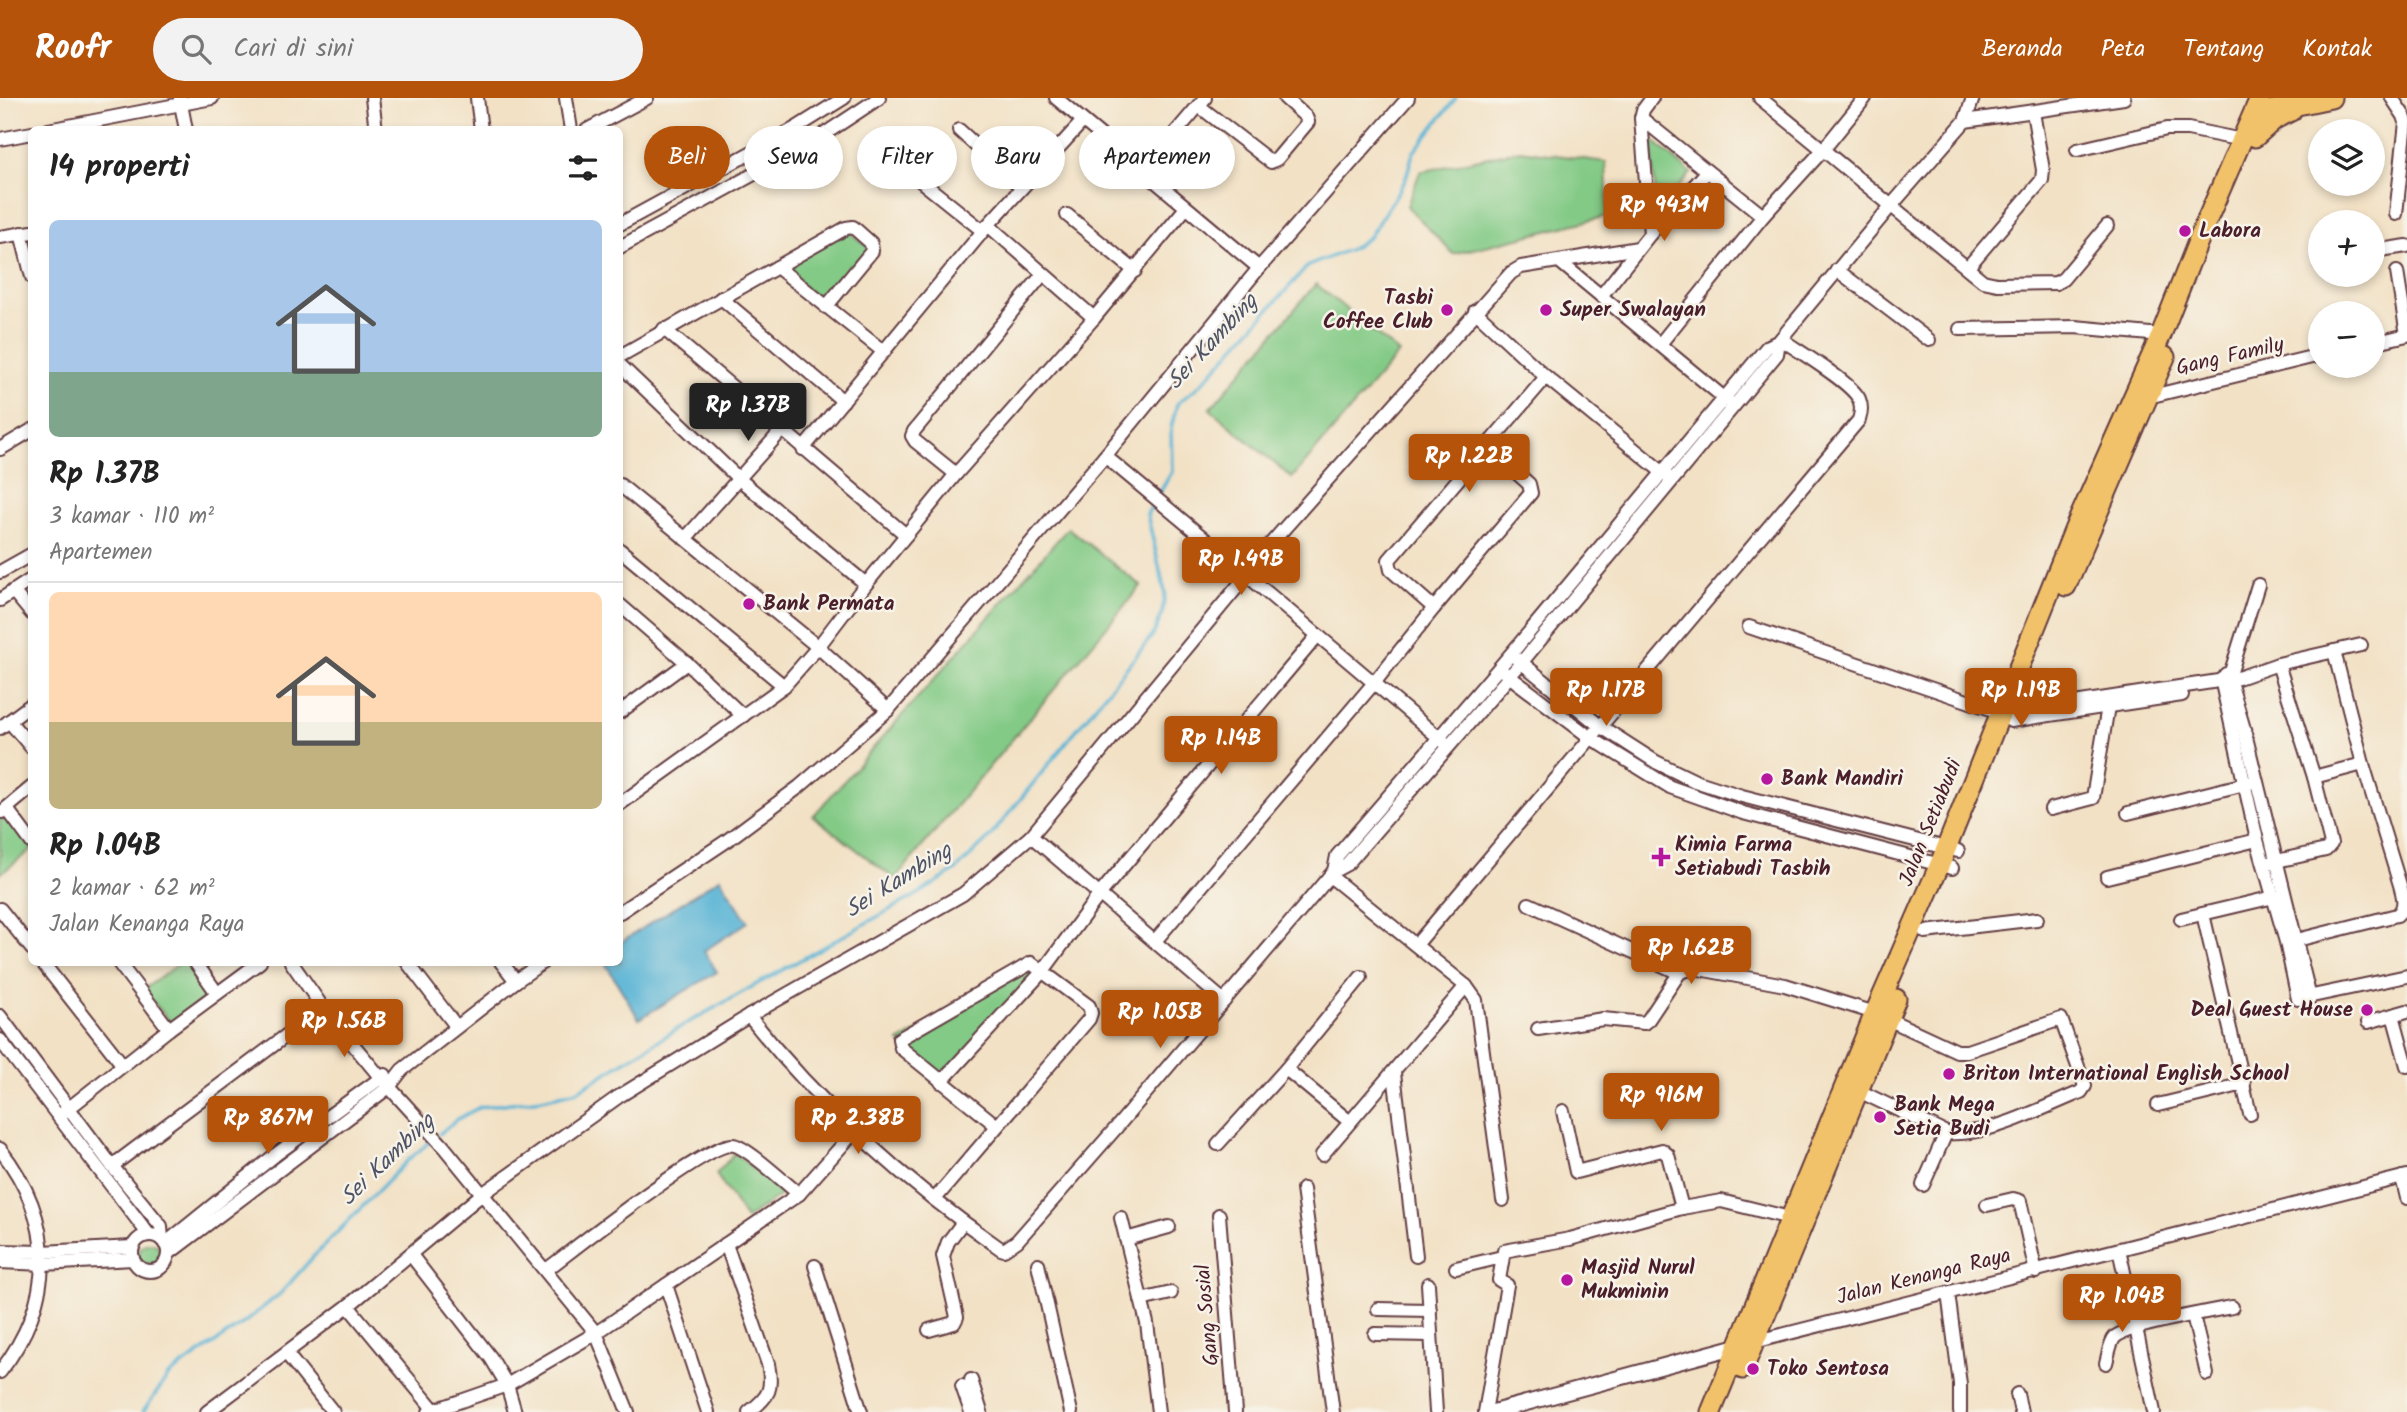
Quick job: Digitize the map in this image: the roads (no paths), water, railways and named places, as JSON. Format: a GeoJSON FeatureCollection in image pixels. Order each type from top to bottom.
{"type":"FeatureCollection","features":[{"type":"Feature","properties":{"kind":"main road"},"geometry":{"type":"LineString","coordinates":[[2263,105],[2308,103],[2331,98]]}},
{"type":"Feature","properties":{"kind":"main road"},"geometry":{"type":"LineString","coordinates":[[2248,138],[2275,119],[2308,103]]}},
{"type":"Feature","properties":{"kind":"main road","name":"Jalan Setiabudi"},"geometry":{"type":"LineString","coordinates":[[1725,1412],[1790,1218],[1949,858],[2075,528],[2263,105]]}},
{"type":"Feature","properties":{"kind":"main road","name":"Jalan Setiabudi"},"geometry":{"type":"LineString","coordinates":[[2004,713],[2071,573],[2148,397],[2248,138]]}},
{"type":"Feature","properties":{"kind":"main road","name":"Jalan Setiabudi"},"geometry":{"type":"LineString","coordinates":[[1711,1412],[1746,1344],[1859,1091],[1881,1015],[1925,932],[1949,858]]}},
{"type":"Feature","properties":{"kind":"street"},"geometry":{"type":"LineString","coordinates":[[66,126],[181,101],[212,98]]}},
{"type":"Feature","properties":{"kind":"street"},"geometry":{"type":"LineString","coordinates":[[372,98],[376,126]]}},
{"type":"Feature","properties":{"kind":"street"},"geometry":{"type":"LineString","coordinates":[[477,98],[480,126]]}},
{"type":"Feature","properties":{"kind":"street"},"geometry":{"type":"LineString","coordinates":[[566,98],[570,126]]}},
{"type":"Feature","properties":{"kind":"street"},"geometry":{"type":"LineString","coordinates":[[594,126],[647,98]]}},
{"type":"Feature","properties":{"kind":"street"},"geometry":{"type":"LineString","coordinates":[[623,222],[796,128],[844,98]]}},
{"type":"Feature","properties":{"kind":"street"},"geometry":{"type":"LineString","coordinates":[[623,245],[811,143],[879,98]]}},
{"type":"Feature","properties":{"kind":"street"},"geometry":{"type":"LineString","coordinates":[[1056,98],[1087,126]]}},
{"type":"Feature","properties":{"kind":"street"},"geometry":{"type":"LineString","coordinates":[[1182,126],[1202,102],[1254,151],[1268,162],[1273,162],[1308,122],[1285,98]]}},
{"type":"Feature","properties":{"kind":"street"},"geometry":{"type":"LineString","coordinates":[[623,910],[725,842],[788,795],[888,710],[1105,456],[1259,268],[1408,98]]}},
{"type":"Feature","properties":{"kind":"street"},"geometry":{"type":"LineString","coordinates":[[1650,234],[1641,118],[1643,110],[1652,98]]}},
{"type":"Feature","properties":{"kind":"street"},"geometry":{"type":"LineString","coordinates":[[1660,344],[1763,216],[1823,150],[1865,98]]}},
{"type":"Feature","properties":{"kind":"street"},"geometry":{"type":"LineString","coordinates":[[749,1016],[784,1061],[854,1132],[963,1222],[1001,1249],[1004,1250],[1017,1241],[1332,873],[1337,856],[1444,742],[1516,659],[1729,402],[1767,347],[1780,340],[1890,206],[1965,121],[1973,98]]}},
{"type":"Feature","properties":{"kind":"street"},"geometry":{"type":"LineString","coordinates":[[1965,121],[2124,98]]}},
{"type":"Feature","properties":{"kind":"street"},"geometry":{"type":"LineString","coordinates":[[2392,98],[2406,122],[2396,214]]}},
{"type":"Feature","properties":{"kind":"street"},"geometry":{"type":"LineString","coordinates":[[1764,99],[1983,281],[2056,283],[2063,279],[2107,226]]}},
{"type":"Feature","properties":{"kind":"street"},"geometry":{"type":"LineString","coordinates":[[181,101],[185,126]]}},
{"type":"Feature","properties":{"kind":"street"},"geometry":{"type":"LineString","coordinates":[[1968,267],[2042,180],[2043,170],[2034,112]]}},
{"type":"Feature","properties":{"kind":"street"},"geometry":{"type":"LineString","coordinates":[[1641,118],[1763,216]]}},
{"type":"Feature","properties":{"kind":"street"},"geometry":{"type":"LineString","coordinates":[[1065,140],[1082,122]]}},
{"type":"Feature","properties":{"kind":"street"},"geometry":{"type":"LineString","coordinates":[[2077,150],[2166,129],[2188,129],[2248,138]]}},
{"type":"Feature","properties":{"kind":"street"},"geometry":{"type":"LineString","coordinates":[[959,130],[971,141]]}},
{"type":"Feature","properties":{"kind":"street"},"geometry":{"type":"LineString","coordinates":[[0,139],[28,134]]}},
{"type":"Feature","properties":{"kind":"street"},"geometry":{"type":"LineString","coordinates":[[1601,296],[1650,234],[1707,173]]}},
{"type":"Feature","properties":{"kind":"street"},"geometry":{"type":"LineString","coordinates":[[933,189],[986,228],[1094,318]]}},
{"type":"Feature","properties":{"kind":"street"},"geometry":{"type":"LineString","coordinates":[[803,449],[1019,189]]}},
{"type":"Feature","properties":{"kind":"street"},"geometry":{"type":"LineString","coordinates":[[1162,189],[1259,268]]}},
{"type":"Feature","properties":{"kind":"street"},"geometry":{"type":"LineString","coordinates":[[623,802],[784,685],[818,647],[956,474],[1135,271],[1185,209]]}},
{"type":"Feature","properties":{"kind":"street"},"geometry":{"type":"LineString","coordinates":[[1067,215],[1135,271]]}},
{"type":"Feature","properties":{"kind":"street"},"geometry":{"type":"LineString","coordinates":[[623,354],[846,228],[853,227],[871,243],[872,251],[826,307]]}},
{"type":"Feature","properties":{"kind":"street"},"geometry":{"type":"LineString","coordinates":[[0,237],[26,233]]}},
{"type":"Feature","properties":{"kind":"street"},"geometry":{"type":"LineString","coordinates":[[2385,249],[2407,246]]}},
{"type":"Feature","properties":{"kind":"street"},"geometry":{"type":"LineString","coordinates":[[207,1412],[348,1306],[481,1195],[618,1097],[749,1016],[963,894],[1031,836],[1245,573],[1515,270],[1638,248]]}},
{"type":"Feature","properties":{"kind":"street"},"geometry":{"type":"LineString","coordinates":[[1560,262],[1729,402]]}},
{"type":"Feature","properties":{"kind":"street"},"geometry":{"type":"LineString","coordinates":[[777,267],[884,352]]}},
{"type":"Feature","properties":{"kind":"street"},"geometry":{"type":"LineString","coordinates":[[1837,270],[1929,340]]}},
{"type":"Feature","properties":{"kind":"street"},"geometry":{"type":"LineString","coordinates":[[2385,340],[2407,335],[2397,272]]}},
{"type":"Feature","properties":{"kind":"street"},"geometry":{"type":"LineString","coordinates":[[956,474],[915,441],[912,436],[914,430],[1043,274]]}},
{"type":"Feature","properties":{"kind":"street"},"geometry":{"type":"LineString","coordinates":[[721,298],[843,401]]}},
{"type":"Feature","properties":{"kind":"street"},"geometry":{"type":"LineString","coordinates":[[1475,312],[1546,377],[1668,476]]}},
{"type":"Feature","properties":{"kind":"street"},"geometry":{"type":"LineString","coordinates":[[1960,328],[2076,327],[2161,335]]}},
{"type":"Feature","properties":{"kind":"street"},"geometry":{"type":"LineString","coordinates":[[664,329],[906,535]]}},
{"type":"Feature","properties":{"kind":"street"},"geometry":{"type":"LineString","coordinates":[[1416,945],[1859,421],[1859,398],[1849,387],[1780,340]]}},
{"type":"Feature","properties":{"kind":"street","name":"Gang Family"},"geometry":{"type":"LineString","coordinates":[[2148,397],[2308,358]]}},
{"type":"Feature","properties":{"kind":"street"},"geometry":{"type":"LineString","coordinates":[[623,368],[739,479],[866,584]]}},
{"type":"Feature","properties":{"kind":"street"},"geometry":{"type":"LineString","coordinates":[[1434,608],[1391,570],[1389,560],[1546,377]]}},
{"type":"Feature","properties":{"kind":"street"},"geometry":{"type":"LineString","coordinates":[[685,539],[782,430]]}},
{"type":"Feature","properties":{"kind":"street"},"geometry":{"type":"LineString","coordinates":[[0,449],[28,432]]}},
{"type":"Feature","properties":{"kind":"street"},"geometry":{"type":"LineString","coordinates":[[1155,942],[1532,491],[1530,484],[1488,447]]}},
{"type":"Feature","properties":{"kind":"street"},"geometry":{"type":"LineString","coordinates":[[1105,456],[1444,742]]}},
{"type":"Feature","properties":{"kind":"street"},"geometry":{"type":"LineString","coordinates":[[623,487],[818,647],[888,710]]}},
{"type":"Feature","properties":{"kind":"street"},"geometry":{"type":"LineString","coordinates":[[623,552],[784,685]]}},
{"type":"Feature","properties":{"kind":"street"},"geometry":{"type":"LineString","coordinates":[[0,572],[28,556]]}},
{"type":"Feature","properties":{"kind":"street"},"geometry":{"type":"LineString","coordinates":[[0,600],[28,582]]}},
{"type":"Feature","properties":{"kind":"street"},"geometry":{"type":"LineString","coordinates":[[2258,585],[2229,679],[2244,729],[2257,840],[2270,863],[2274,897],[2291,941]]}},
{"type":"Feature","properties":{"kind":"street"},"geometry":{"type":"LineString","coordinates":[[13,591],[28,609]]}},
{"type":"Feature","properties":{"kind":"street"},"geometry":{"type":"LineString","coordinates":[[623,608],[743,716]]}},
{"type":"Feature","properties":{"kind":"street"},"geometry":{"type":"LineString","coordinates":[[1749,627],[2004,713],[2108,701],[2229,679],[2278,664],[2361,645]]}},
{"type":"Feature","properties":{"kind":"street"},"geometry":{"type":"LineString","coordinates":[[941,1082],[1043,971],[1099,895],[1318,635]]}},
{"type":"Feature","properties":{"kind":"street"},"geometry":{"type":"LineString","coordinates":[[2291,941],[2397,915],[2404,904],[2334,651]]}},
{"type":"Feature","properties":{"kind":"street"},"geometry":{"type":"LineString","coordinates":[[1516,659],[1600,726],[1656,762],[1695,781],[1949,858]]}},
{"type":"Feature","properties":{"kind":"street"},"geometry":{"type":"LineString","coordinates":[[623,708],[687,663]]}},
{"type":"Feature","properties":{"kind":"street"},"geometry":{"type":"LineString","coordinates":[[2270,863],[2326,850],[2330,846],[2314,777],[2278,664]]}},
{"type":"Feature","properties":{"kind":"street"},"geometry":{"type":"LineString","coordinates":[[1504,672],[1591,738],[1670,787],[1743,813],[1949,858]]}},
{"type":"Feature","properties":{"kind":"street"},"geometry":{"type":"LineString","coordinates":[[2051,809],[2093,798],[2108,701]]}},
{"type":"Feature","properties":{"kind":"street"},"geometry":{"type":"LineString","coordinates":[[28,707],[5,725],[28,745]]}},
{"type":"Feature","properties":{"kind":"street"},"geometry":{"type":"LineString","coordinates":[[2314,777],[2364,764]]}},
{"type":"Feature","properties":{"kind":"street"},"geometry":{"type":"LineString","coordinates":[[2128,813],[2251,782]]}},
{"type":"Feature","properties":{"kind":"street"},"geometry":{"type":"LineString","coordinates":[[2251,782],[2270,863],[2309,998],[2407,976]]}},
{"type":"Feature","properties":{"kind":"street"},"geometry":{"type":"LineString","coordinates":[[28,791],[3,811],[28,839]]}},
{"type":"Feature","properties":{"kind":"street"},"geometry":{"type":"LineString","coordinates":[[1743,813],[1748,797]]}},
{"type":"Feature","properties":{"kind":"street"},"geometry":{"type":"LineString","coordinates":[[1787,824],[1791,808]]}},
{"type":"Feature","properties":{"kind":"street"},"geometry":{"type":"LineString","coordinates":[[1031,836],[1224,1001]]}},
{"type":"Feature","properties":{"kind":"street"},"geometry":{"type":"LineString","coordinates":[[2107,877],[2257,840]]}},
{"type":"Feature","properties":{"kind":"street"},"geometry":{"type":"LineString","coordinates":[[1332,873],[1466,986],[1477,1004],[1503,1199]]}},
{"type":"Feature","properties":{"kind":"street"},"geometry":{"type":"LineString","coordinates":[[2181,919],[2274,897]]}},
{"type":"Feature","properties":{"kind":"street"},"geometry":{"type":"LineString","coordinates":[[1529,904],[1680,972]]}},
{"type":"Feature","properties":{"kind":"street"},"geometry":{"type":"LineString","coordinates":[[0,909],[28,944]]}},
{"type":"Feature","properties":{"kind":"street"},"geometry":{"type":"LineString","coordinates":[[2203,914],[2250,1114]]}},
{"type":"Feature","properties":{"kind":"street"},"geometry":{"type":"LineString","coordinates":[[1925,932],[2037,919]]}},
{"type":"Feature","properties":{"kind":"street"},"geometry":{"type":"LineString","coordinates":[[935,1199],[1090,1019],[1089,1006],[1034,964],[899,1039],[901,1048],[997,1126]]}},
{"type":"Feature","properties":{"kind":"street"},"geometry":{"type":"LineString","coordinates":[[45,966],[122,1064]]}},
{"type":"Feature","properties":{"kind":"street"},"geometry":{"type":"LineString","coordinates":[[121,966],[169,1029]]}},
{"type":"Feature","properties":{"kind":"street"},"geometry":{"type":"LineString","coordinates":[[198,966],[217,993]]}},
{"type":"Feature","properties":{"kind":"street"},"geometry":{"type":"LineString","coordinates":[[64,1112],[122,1064],[254,966]]}},
{"type":"Feature","properties":{"kind":"street"},"geometry":{"type":"LineString","coordinates":[[294,966],[323,1009],[429,1129],[596,1333],[628,1412]]}},
{"type":"Feature","properties":{"kind":"street"},"geometry":{"type":"LineString","coordinates":[[410,966],[456,1026]]}},
{"type":"Feature","properties":{"kind":"street"},"geometry":{"type":"LineString","coordinates":[[504,966],[516,981]]}},
{"type":"Feature","properties":{"kind":"street"},"geometry":{"type":"LineString","coordinates":[[0,1040],[112,1166],[161,1226],[161,1243],[160,1267],[148,1271],[138,1267],[132,1253],[139,1238],[161,1243],[279,1161],[537,966]]}},
{"type":"Feature","properties":{"kind":"street"},"geometry":{"type":"LineString","coordinates":[[1538,1029],[1604,1019],[1644,1023],[1680,972],[1694,968],[1785,985],[1881,1015],[1951,1049],[1961,1051],[2057,1019],[2063,1021],[2085,1084],[2083,1090],[1998,1125],[1965,1133],[1946,1133],[1859,1091]]}},
{"type":"Feature","properties":{"kind":"street"},"geometry":{"type":"LineString","coordinates":[[1218,1144],[1286,1069],[1361,977]]}},
{"type":"Feature","properties":{"kind":"street"},"geometry":{"type":"LineString","coordinates":[[1322,1155],[1466,986]]}},
{"type":"Feature","properties":{"kind":"street"},"geometry":{"type":"LineString","coordinates":[[112,1166],[323,1009]]}},
{"type":"Feature","properties":{"kind":"street"},"geometry":{"type":"LineString","coordinates":[[2368,1022],[2407,1010]]}},
{"type":"Feature","properties":{"kind":"street"},"geometry":{"type":"LineString","coordinates":[[2393,1015],[2407,1066]]}},
{"type":"Feature","properties":{"kind":"street"},"geometry":{"type":"LineString","coordinates":[[0,1016],[64,1112],[161,1243]]}},
{"type":"Feature","properties":{"kind":"street"},"geometry":{"type":"LineString","coordinates":[[1286,1069],[1350,1122]]}},
{"type":"Feature","properties":{"kind":"street"},"geometry":{"type":"LineString","coordinates":[[1394,1073],[1416,1255]]}},
{"type":"Feature","properties":{"kind":"street"},"geometry":{"type":"LineString","coordinates":[[2158,1105],[2244,1084]]}},
{"type":"Feature","properties":{"kind":"street"},"geometry":{"type":"LineString","coordinates":[[1563,1111],[1576,1172],[1662,1150],[1668,1155],[1682,1208]]}},
{"type":"Feature","properties":{"kind":"street"},"geometry":{"type":"LineString","coordinates":[[348,1306],[432,1411],[507,1385],[596,1333],[799,1194],[854,1132]]}},
{"type":"Feature","properties":{"kind":"street"},"geometry":{"type":"LineString","coordinates":[[1923,1185],[1946,1133]]}},
{"type":"Feature","properties":{"kind":"street"},"geometry":{"type":"LineString","coordinates":[[546,1270],[686,1168],[727,1145],[737,1145],[799,1194]]}},
{"type":"Feature","properties":{"kind":"street"},"geometry":{"type":"LineString","coordinates":[[0,1149],[15,1168],[36,1211],[43,1258],[37,1302],[19,1347],[0,1371]]}},
{"type":"Feature","properties":{"kind":"street"},"geometry":{"type":"LineString","coordinates":[[2404,1177],[2407,1198]]}},
{"type":"Feature","properties":{"kind":"street","name":"Jalan Kenanga Raya"},"geometry":{"type":"LineString","coordinates":[[1493,1412],[1746,1344],[2404,1177]]}},
{"type":"Feature","properties":{"kind":"street"},"geometry":{"type":"LineString","coordinates":[[1303,1189],[1333,1412]]}},
{"type":"Feature","properties":{"kind":"street"},"geometry":{"type":"LineString","coordinates":[[1987,1205],[2013,1199],[2020,1201],[2036,1272]]}},
{"type":"Feature","properties":{"kind":"street"},"geometry":{"type":"LineString","coordinates":[[1485,1412],[1507,1285],[1499,1280],[1503,1251],[1570,1239],[1682,1208],[1729,1202],[1790,1218]]}},
{"type":"Feature","properties":{"kind":"street","name":"Gang Sosial"},"geometry":{"type":"LineString","coordinates":[[1219,1215],[1236,1412]]}},
{"type":"Feature","properties":{"kind":"street"},"geometry":{"type":"LineString","coordinates":[[1121,1218],[1147,1323],[1158,1412]]}},
{"type":"Feature","properties":{"kind":"street"},"geometry":{"type":"LineString","coordinates":[[929,1330],[954,1323],[957,1317],[943,1256],[948,1242],[963,1222]]}},
{"type":"Feature","properties":{"kind":"street"},"geometry":{"type":"LineString","coordinates":[[1126,1239],[1169,1227]]}},
{"type":"Feature","properties":{"kind":"street"},"geometry":{"type":"LineString","coordinates":[[726,1244],[768,1364],[772,1384],[765,1397],[749,1412]]}},
{"type":"Feature","properties":{"kind":"street"},"geometry":{"type":"LineString","coordinates":[[2119,1249],[2154,1412]]}},
{"type":"Feature","properties":{"kind":"street"},"geometry":{"type":"LineString","coordinates":[[0,1251],[43,1258]]}},
{"type":"Feature","properties":{"kind":"street"},"geometry":{"type":"LineString","coordinates":[[0,1262],[132,1253]]}},
{"type":"Feature","properties":{"kind":"street"},"geometry":{"type":"LineString","coordinates":[[411,1255],[491,1358],[507,1385],[515,1412]]}},
{"type":"Feature","properties":{"kind":"street"},"geometry":{"type":"LineString","coordinates":[[1456,1268],[1502,1257]]}},
{"type":"Feature","properties":{"kind":"street"},"geometry":{"type":"LineString","coordinates":[[1038,1264],[1071,1412]]}},
{"type":"Feature","properties":{"kind":"street"},"geometry":{"type":"LineString","coordinates":[[815,1266],[861,1412]]}},
{"type":"Feature","properties":{"kind":"street"},"geometry":{"type":"LineString","coordinates":[[1428,1284],[1436,1412]]}},
{"type":"Feature","properties":{"kind":"street"},"geometry":{"type":"LineString","coordinates":[[666,1285],[708,1412]]}},
{"type":"Feature","properties":{"kind":"street"},"geometry":{"type":"LineString","coordinates":[[1141,1300],[1171,1293]]}},
{"type":"Feature","properties":{"kind":"street"},"geometry":{"type":"LineString","coordinates":[[1948,1293],[1960,1384],[1960,1412]]}},
{"type":"Feature","properties":{"kind":"street"},"geometry":{"type":"LineString","coordinates":[[2106,1363],[2113,1339],[2137,1328],[2232,1307]]}},
{"type":"Feature","properties":{"kind":"street"},"geometry":{"type":"LineString","coordinates":[[1378,1308],[1430,1310]]}},
{"type":"Feature","properties":{"kind":"street"},"geometry":{"type":"LineString","coordinates":[[2193,1315],[2207,1374]]}},
{"type":"Feature","properties":{"kind":"street"},"geometry":{"type":"LineString","coordinates":[[1376,1334],[1431,1335]]}},
{"type":"Feature","properties":{"kind":"street"},"geometry":{"type":"LineString","coordinates":[[286,1353],[333,1412]]}},
{"type":"Feature","properties":{"kind":"street"},"geometry":{"type":"LineString","coordinates":[[971,1412],[967,1383],[981,1412]]}},
{"type":"Feature","properties":{"kind":"street"},"geometry":{"type":"LineString","coordinates":[[2017,1394],[2021,1412]]}},
{"type":"Feature","properties":{"kind":"water"},"geometry":{"type":"Polygon","coordinates":[[[720,878],[748,922],[704,951],[717,972],[639,1019],[607,966],[623,966],[623,941],[720,878]]]}},
{"type":"Feature","properties":{"kind":"waterway","name":"Sei Kambing"},"geometry":{"type":"LineString","coordinates":[[439,1134],[456,1120],[480,1107],[542,1099],[577,1091],[682,1026],[920,893],[956,870],[989,838],[1153,635],[1162,614],[1165,592],[1147,514],[1172,472],[1171,428],[1177,404],[1201,384],[1308,266],[1353,248],[1369,237],[1405,181],[1413,153],[1456,98]]}},
{"type":"Feature","properties":{"kind":"waterway","name":"Sei Kambing"},"geometry":{"type":"LineString","coordinates":[[143,1412],[169,1375],[245,1322],[281,1293],[408,1160],[433,1139]]}},
{"type":"Feature","properties":{"kind":"place","name":"Labora"},"geometry":{"type":"Point","coordinates":[2185,231]}},
{"type":"Feature","properties":{"kind":"place","name":"Tasbi Coffee Club"},"geometry":{"type":"Point","coordinates":[1447,310]}},
{"type":"Feature","properties":{"kind":"place","name":"Super Swalayan"},"geometry":{"type":"Point","coordinates":[1546,310]}},
{"type":"Feature","properties":{"kind":"place","name":"Bank Permata"},"geometry":{"type":"Point","coordinates":[749,604]}},
{"type":"Feature","properties":{"kind":"place","name":"Bank Mandiri"},"geometry":{"type":"Point","coordinates":[1767,779]}},
{"type":"Feature","properties":{"kind":"place","name":"Kimia Farma Setiabudi Tasbih"},"geometry":{"type":"Point","coordinates":[1661,857]}},
{"type":"Feature","properties":{"kind":"place","name":"Deal Guest House"},"geometry":{"type":"Point","coordinates":[2367,1010]}},
{"type":"Feature","properties":{"kind":"place","name":"Briton International English School"},"geometry":{"type":"Point","coordinates":[1949,1074]}},
{"type":"Feature","properties":{"kind":"place","name":"Bank Mega Setia Budi"},"geometry":{"type":"Point","coordinates":[1880,1117]}},
{"type":"Feature","properties":{"kind":"place","name":"Masjid Nurul Mukminin"},"geometry":{"type":"Point","coordinates":[1567,1280]}},
{"type":"Feature","properties":{"kind":"place","name":"Toko Sentosa"},"geometry":{"type":"Point","coordinates":[1753,1369]}}]}
